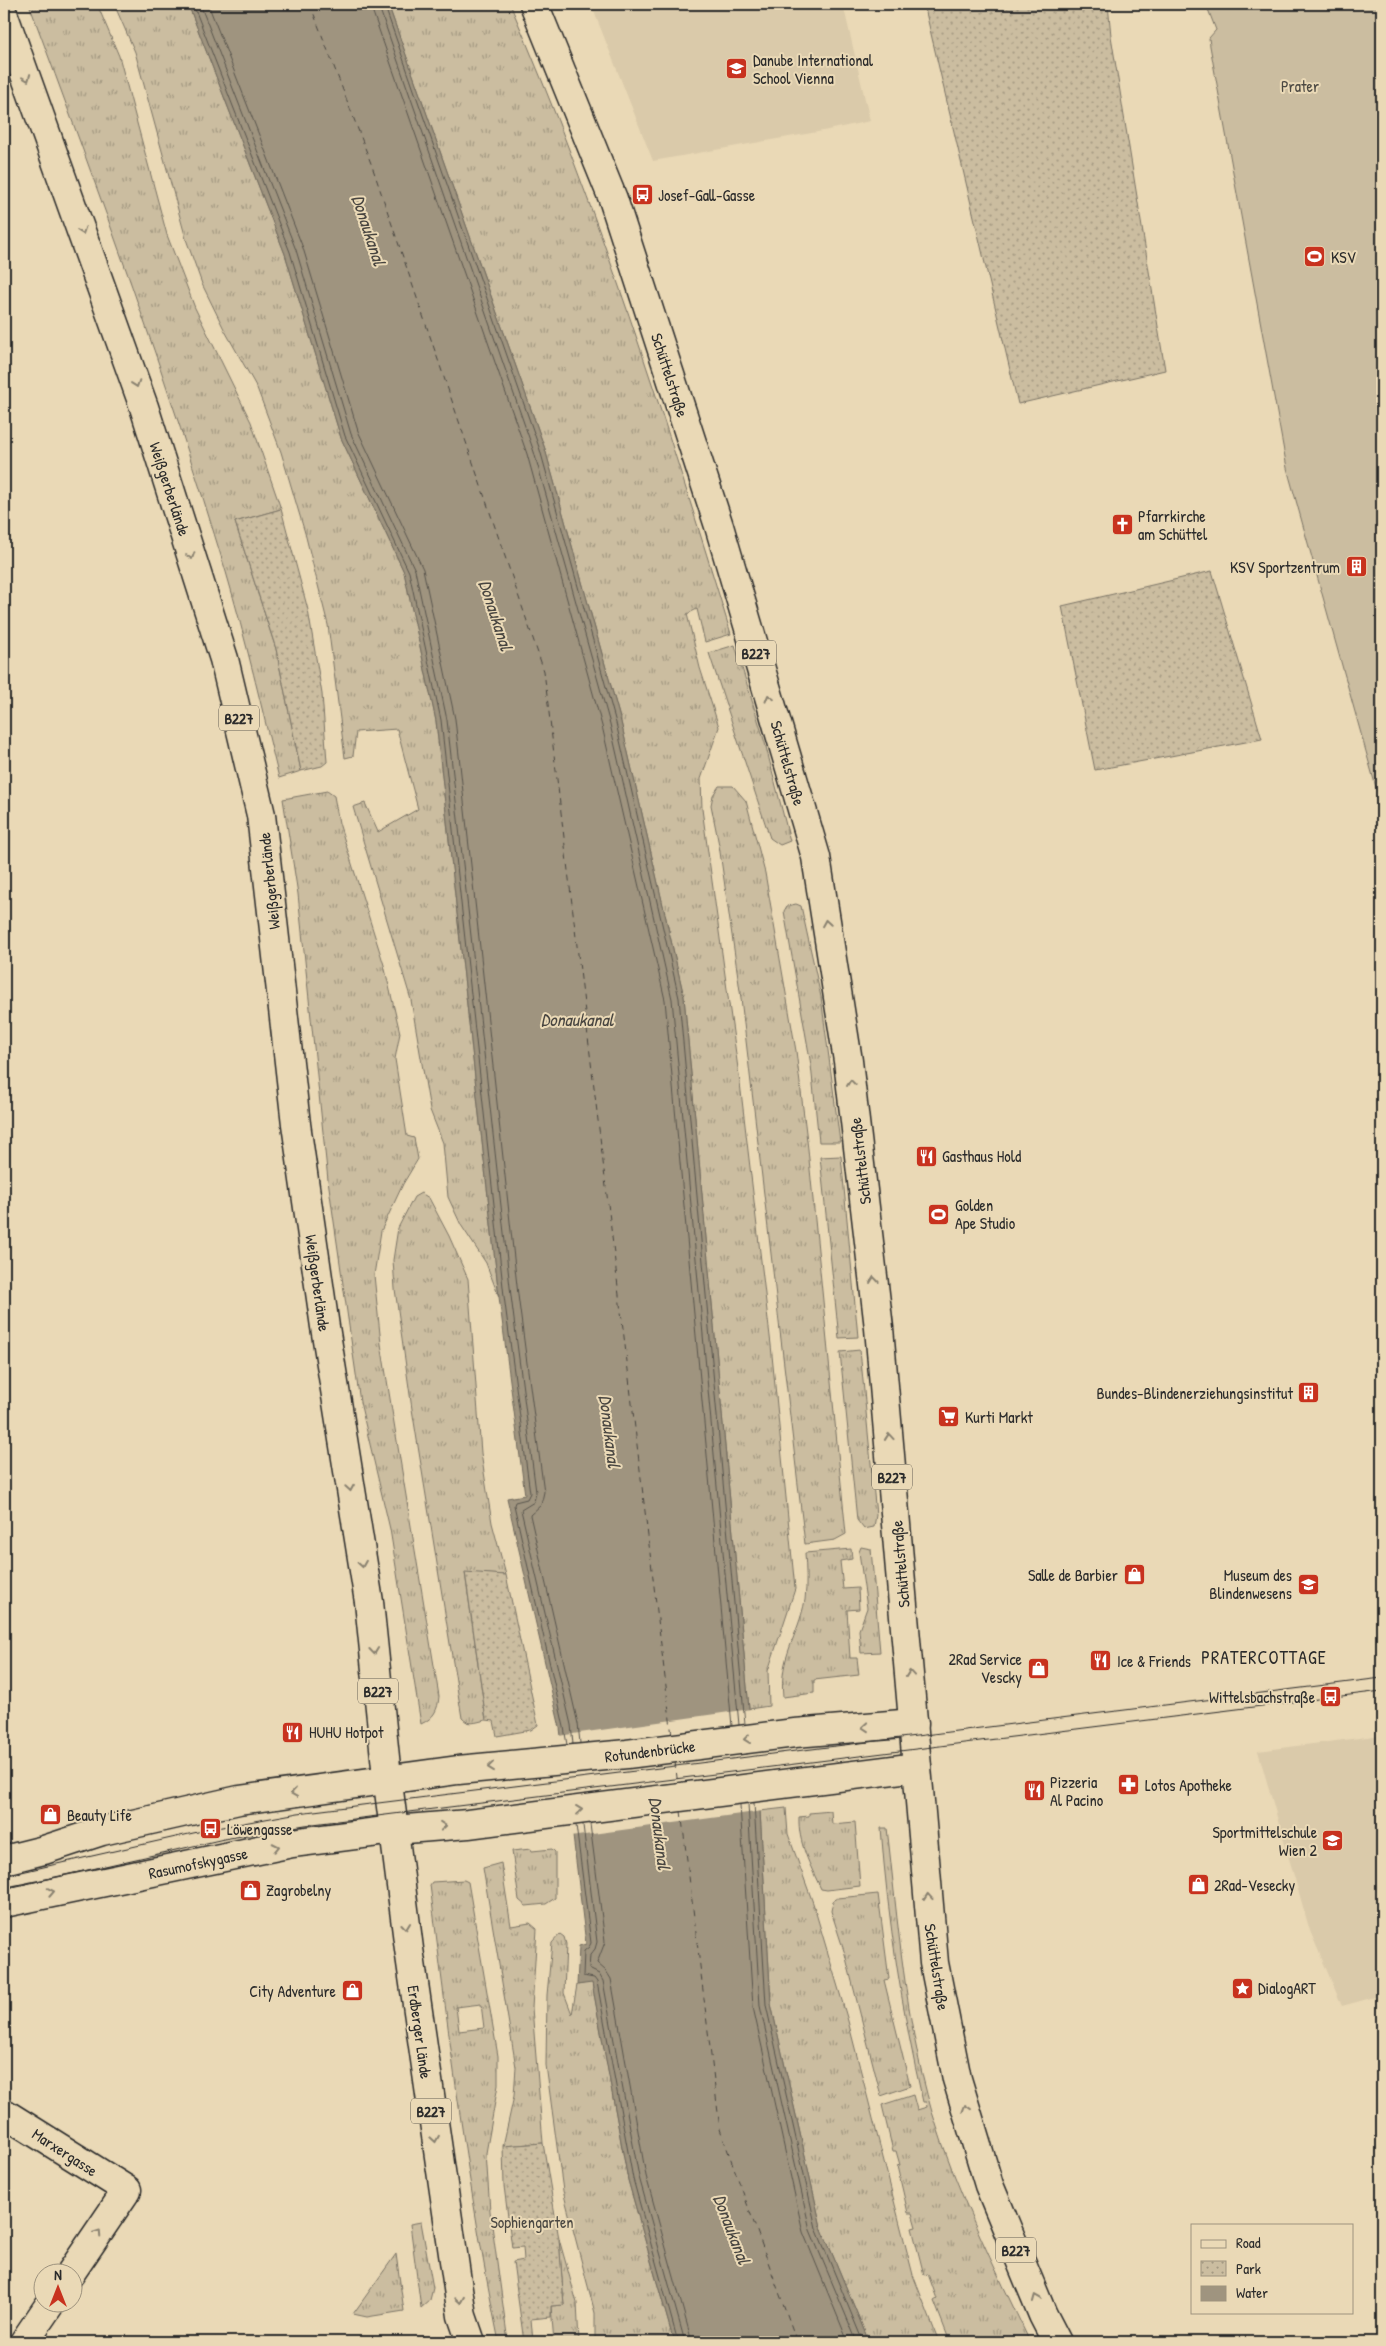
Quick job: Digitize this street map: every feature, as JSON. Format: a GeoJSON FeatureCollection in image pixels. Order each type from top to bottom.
{"type":"FeatureCollection","features":[{"type":"Feature","properties":{"kind":"main road","name":"Schüttelstraße"},"geometry":{"type":"LineString","coordinates":[[534,4],[613,199],[719,526],[816,857],[848,1061],[876,1299],[934,1962],[957,2079],[989,2185],[1043,2315],[1057,2342]]}},
{"type":"Feature","properties":{"kind":"main road","name":"Weißgerberlände"},"geometry":{"type":"LineString","coordinates":[[4,16],[144,407],[224,659],[257,796],[261,815],[296,1124],[324,1328],[369,1602],[387,1779]]}},
{"type":"Feature","properties":{"kind":"main road","name":"Rotundenbrücke"},"geometry":{"type":"LineString","coordinates":[[387,1779],[627,1754],[795,1733],[914,1723]]}},
{"type":"Feature","properties":{"kind":"main road"},"geometry":{"type":"LineString","coordinates":[[394,1830],[468,1824],[917,1767]]}},
{"type":"Feature","properties":{"kind":"main road","name":"Erdberger Lände"},"geometry":{"type":"LineString","coordinates":[[387,1779],[427,2083],[462,2316],[471,2342]]}},
{"type":"Feature","properties":{"kind":"main road"},"geometry":{"type":"LineString","coordinates":[[4,1860],[44,1850],[102,1831],[239,1800],[387,1779]]}},
{"type":"Feature","properties":{"kind":"main road","name":"Rasumofskygasse"},"geometry":{"type":"LineString","coordinates":[[4,1903],[292,1843],[394,1830]]}},
{"type":"Feature","properties":{"kind":"main road","name":"Marxergasse"},"geometry":{"type":"LineString","coordinates":[[4,2113],[127,2190],[77,2264]]}},
{"type":"Feature","properties":{"kind":"main road"},"geometry":{"type":"LineString","coordinates":[[24,2342],[43,2314]]}},
{"type":"Feature","properties":{"kind":"shaded area","name":"Danube International School Vienna"},"geometry":{"type":"Polygon","coordinates":[[[591,4],[843,4],[870,121],[653,161],[591,4]]]}},
{"type":"Feature","properties":{"kind":"shaded area","name":"Sportmittelschule Wien 2"},"geometry":{"type":"Polygon","coordinates":[[[1382,1735],[1382,1995],[1342,2006],[1310,1931],[1258,1751],[1382,1735]]]}},
{"type":"Feature","properties":{"kind":"green space"},"geometry":{"type":"Polygon","coordinates":[[[29,4],[97,4],[119,56],[167,235],[195,308],[251,422],[281,509],[235,522],[276,649],[301,771],[279,778],[240,623],[204,500],[132,286],[29,4]]]}},
{"type":"Feature","properties":{"kind":"green space"},"geometry":{"type":"Polygon","coordinates":[[[114,4],[188,4],[285,254],[341,438],[404,572],[436,721],[499,1297],[486,1263],[461,1225],[448,1197],[443,1143],[430,1110],[411,1000],[353,807],[365,803],[378,832],[418,809],[397,729],[356,732],[353,756],[345,758],[328,625],[305,533],[281,452],[257,388],[225,331],[202,284],[186,239],[135,52],[114,4]]]}},
{"type":"Feature","properties":{"kind":"green space"},"geometry":{"type":"Polygon","coordinates":[[[388,4],[510,4],[573,159],[629,316],[656,395],[731,634],[705,642],[697,609],[687,614],[700,668],[719,727],[701,779],[702,809],[740,1083],[771,1345],[795,1589],[768,1671],[769,1706],[749,1709],[684,997],[621,722],[545,449],[388,4]]]}},
{"type":"Feature","properties":{"kind":"green space"},"geometry":{"type":"Polygon","coordinates":[[[924,4],[1108,4],[1111,36],[1165,370],[1018,404],[924,4]]]}},
{"type":"Feature","properties":{"kind":"green space","name":"KSV"},"geometry":{"type":"Polygon","coordinates":[[[1206,4],[1382,4],[1382,809],[1287,468],[1210,46],[1209,38],[1216,30],[1206,4]]]}},
{"type":"Feature","properties":{"kind":"green space"},"geometry":{"type":"Polygon","coordinates":[[[281,509],[308,610],[322,694],[327,762],[322,766],[301,771],[276,649],[235,522],[281,509]]]}},
{"type":"Feature","properties":{"kind":"green space"},"geometry":{"type":"Polygon","coordinates":[[[1212,571],[1262,739],[1095,770],[1062,606],[1212,571]]]}},
{"type":"Feature","properties":{"kind":"green space"},"geometry":{"type":"Polygon","coordinates":[[[735,645],[765,743],[790,841],[780,845],[770,838],[709,653],[735,645]]]}},
{"type":"Feature","properties":{"kind":"green space"},"geometry":{"type":"Polygon","coordinates":[[[719,786],[733,786],[746,801],[765,873],[796,1051],[808,1149],[846,1534],[835,1540],[805,1544],[741,998],[719,845],[711,805],[713,795],[719,786]]]}},
{"type":"Feature","properties":{"kind":"green space"},"geometry":{"type":"Polygon","coordinates":[[[327,791],[334,796],[339,823],[384,965],[400,1033],[395,1059],[407,1136],[414,1138],[418,1159],[403,1184],[381,1231],[374,1275],[381,1344],[439,1696],[438,1705],[434,1713],[421,1724],[390,1529],[360,1402],[328,1180],[298,894],[283,799],[327,791]]]}},
{"type":"Feature","properties":{"kind":"green space"},"geometry":{"type":"Polygon","coordinates":[[[796,904],[801,906],[821,997],[840,1142],[819,1142],[811,1065],[784,911],[787,906],[796,904]]]}},
{"type":"Feature","properties":{"kind":"green space"},"geometry":{"type":"Polygon","coordinates":[[[841,1156],[858,1337],[839,1338],[820,1157],[841,1156]]]}},
{"type":"Feature","properties":{"kind":"green space"},"geometry":{"type":"Polygon","coordinates":[[[421,1193],[429,1198],[449,1236],[468,1279],[481,1453],[492,1523],[506,1575],[465,1573],[486,1720],[473,1723],[467,1722],[462,1718],[412,1409],[395,1289],[393,1260],[398,1228],[414,1197],[421,1193]]]}},
{"type":"Feature","properties":{"kind":"green space"},"geometry":{"type":"Polygon","coordinates":[[[860,1350],[876,1515],[874,1527],[864,1529],[857,1520],[840,1352],[860,1350]]]}},
{"type":"Feature","properties":{"kind":"green space"},"geometry":{"type":"Polygon","coordinates":[[[861,1547],[871,1549],[880,1652],[861,1653],[859,1630],[867,1608],[859,1552],[861,1547]]]}},
{"type":"Feature","properties":{"kind":"green space"},"geometry":{"type":"Polygon","coordinates":[[[851,1549],[852,1559],[840,1561],[843,1589],[858,1588],[859,1609],[847,1610],[850,1658],[857,1658],[859,1675],[814,1680],[814,1693],[783,1697],[786,1658],[805,1600],[805,1553],[851,1549]]]}},
{"type":"Feature","properties":{"kind":"green space"},"geometry":{"type":"Polygon","coordinates":[[[465,1572],[506,1575],[538,1725],[531,1730],[497,1736],[494,1721],[486,1720],[465,1572]]]}},
{"type":"Feature","properties":{"kind":"green space"},"geometry":{"type":"Polygon","coordinates":[[[786,1808],[788,1834],[813,1903],[848,2021],[913,2275],[939,2342],[869,2342],[821,2227],[771,2004],[760,1811],[786,1808]]]}},
{"type":"Feature","properties":{"kind":"green space"},"geometry":{"type":"Polygon","coordinates":[[[831,1811],[832,1824],[855,1822],[860,1886],[821,1889],[806,1854],[800,1836],[799,1817],[809,1816],[809,1813],[831,1811]]]}},
{"type":"Feature","properties":{"kind":"green space"},"geometry":{"type":"Polygon","coordinates":[[[881,1828],[887,1828],[909,2006],[915,2042],[932,2112],[965,2200],[1030,2342],[950,2342],[934,2301],[937,2299],[928,2274],[924,2275],[912,2228],[916,2227],[912,2213],[908,2213],[897,2166],[900,2165],[896,2151],[893,2151],[882,2105],[913,2095],[917,2110],[927,2107],[926,2102],[923,2102],[902,2000],[892,1932],[881,1828]]]}},
{"type":"Feature","properties":{"kind":"green space"},"geometry":{"type":"Polygon","coordinates":[[[531,1849],[532,1851],[552,1849],[555,1852],[555,1898],[546,1904],[526,1906],[519,1900],[512,1851],[531,1849]]]}},
{"type":"Feature","properties":{"kind":"green space"},"geometry":{"type":"Polygon","coordinates":[[[501,1863],[511,1926],[530,1923],[537,1929],[532,2008],[543,2143],[503,2146],[514,2096],[516,2067],[483,1868],[501,1863]]]}},
{"type":"Feature","properties":{"kind":"green space"},"geometry":{"type":"Polygon","coordinates":[[[464,1880],[468,1882],[498,2056],[498,2085],[486,2153],[490,2211],[508,2342],[499,2342],[478,2228],[452,2057],[430,1885],[432,1882],[464,1880]],[[481,2004],[456,2007],[459,2031],[484,2028],[481,2004]]]}},
{"type":"Feature","properties":{"kind":"green space"},"geometry":{"type":"Polygon","coordinates":[[[878,1894],[889,1979],[884,1980],[910,2086],[881,2096],[845,1954],[831,1911],[833,1901],[838,1898],[878,1894]]]}},
{"type":"Feature","properties":{"kind":"green space"},"geometry":{"type":"Polygon","coordinates":[[[560,1934],[564,1937],[566,1944],[564,1993],[572,2014],[577,1985],[592,1982],[628,2180],[674,2342],[595,2342],[595,2313],[563,2191],[546,2065],[547,1995],[552,1943],[560,1934]]]}},
{"type":"Feature","properties":{"kind":"green space","name":"Sophiengarten"},"geometry":{"type":"Polygon","coordinates":[[[543,2143],[559,2239],[564,2305],[551,2306],[551,2317],[531,2319],[533,2342],[524,2342],[513,2262],[524,2260],[523,2247],[512,2248],[504,2186],[503,2146],[543,2143]]]}},
{"type":"Feature","properties":{"kind":"green space"},"geometry":{"type":"Polygon","coordinates":[[[421,2222],[433,2288],[430,2300],[421,2308],[410,2224],[421,2222]]]}},
{"type":"Feature","properties":{"kind":"green space"},"geometry":{"type":"Polygon","coordinates":[[[559,2239],[577,2303],[579,2342],[554,2342],[551,2306],[564,2305],[559,2239]]]}},
{"type":"Feature","properties":{"kind":"green space"},"geometry":{"type":"Polygon","coordinates":[[[396,2254],[404,2311],[367,2317],[353,2314],[396,2254]]]}},
{"type":"Feature","properties":{"kind":"water","name":"Donaukanal"},"geometry":{"type":"Polygon","coordinates":[[[188,4],[388,4],[545,449],[621,722],[684,997],[760,1811],[771,2004],[821,2227],[869,2342],[674,2342],[628,2180],[592,1983],[577,1985],[579,1946],[586,1944],[560,1728],[507,1498],[525,1495],[499,1297],[436,721],[404,572],[341,438],[285,254],[188,4]]]}},
{"type":"Feature","properties":{"kind":"pier"},"geometry":{"type":"Polygon","coordinates":[[[751,1709],[763,1811],[570,1837],[558,1736],[751,1709]]]}},
{"type":"Feature","properties":{"kind":"ferry route"},"geometry":{"type":"LineString","coordinates":[[310,4],[372,166],[544,671],[672,1736]]}},
{"type":"Feature","properties":{"kind":"ferry route"},"geometry":{"type":"LineString","coordinates":[[675,1762],[678,1785]]}},
{"type":"Feature","properties":{"kind":"ferry route"},"geometry":{"type":"LineString","coordinates":[[681,1811],[720,2129],[797,2342]]}},
{"type":"Feature","properties":{"kind":"tram line"},"geometry":{"type":"LineString","coordinates":[[4,1876],[211,1829],[298,1813],[1382,1678]]}},
{"type":"Feature","properties":{"kind":"tram line"},"geometry":{"type":"LineString","coordinates":[[4,1889],[224,1839],[305,1825],[1382,1691]]}},
{"type":"Feature","properties":{"kind":"place","name":"Danube International School Vienna"},"geometry":{"type":"Point","coordinates":[737,69]}},
{"type":"Feature","properties":{"kind":"place","name":"Josef-Gall-Gasse"},"geometry":{"type":"Point","coordinates":[642,195]}},
{"type":"Feature","properties":{"kind":"place","name":"KSV"},"geometry":{"type":"Point","coordinates":[1315,257]}},
{"type":"Feature","properties":{"kind":"place","name":"Pfarrkirche am Schüttel"},"geometry":{"type":"Point","coordinates":[1122,525]}},
{"type":"Feature","properties":{"kind":"place","name":"KSV Sportzentrum"},"geometry":{"type":"Point","coordinates":[1356,567]}},
{"type":"Feature","properties":{"kind":"place","name":"Gasthaus Hold"},"geometry":{"type":"Point","coordinates":[926,1156]}},
{"type":"Feature","properties":{"kind":"place","name":"Golden Ape Studio"},"geometry":{"type":"Point","coordinates":[939,1214]}},
{"type":"Feature","properties":{"kind":"place","name":"Bundes-Blindenerziehungsinstitut"},"geometry":{"type":"Point","coordinates":[1309,1393]}},
{"type":"Feature","properties":{"kind":"place","name":"Kurti Markt"},"geometry":{"type":"Point","coordinates":[949,1417]}},
{"type":"Feature","properties":{"kind":"place","name":"Salle de Barbier"},"geometry":{"type":"Point","coordinates":[1134,1575]}},
{"type":"Feature","properties":{"kind":"place","name":"Museum des Blindenwesens"},"geometry":{"type":"Point","coordinates":[1308,1584]}},
{"type":"Feature","properties":{"kind":"place","name":"Ice & Friends"},"geometry":{"type":"Point","coordinates":[1101,1661]}},
{"type":"Feature","properties":{"kind":"place","name":"2Rad Service Vescky"},"geometry":{"type":"Point","coordinates":[1038,1668]}},
{"type":"Feature","properties":{"kind":"place","name":"Wittelsbachstraße"},"geometry":{"type":"Point","coordinates":[1331,1697]}},
{"type":"Feature","properties":{"kind":"place","name":"HUHU Hotpot"},"geometry":{"type":"Point","coordinates":[293,1732]}},
{"type":"Feature","properties":{"kind":"place","name":"Lotos Apotheke"},"geometry":{"type":"Point","coordinates":[1129,1785]}},
{"type":"Feature","properties":{"kind":"place","name":"Pizzeria Al Pacino"},"geometry":{"type":"Point","coordinates":[1034,1791]}},
{"type":"Feature","properties":{"kind":"place","name":"Beauty Life"},"geometry":{"type":"Point","coordinates":[51,1815]}},
{"type":"Feature","properties":{"kind":"place","name":"Löwengasse"},"geometry":{"type":"Point","coordinates":[211,1829]}},
{"type":"Feature","properties":{"kind":"place","name":"Sportmittelschule Wien 2"},"geometry":{"type":"Point","coordinates":[1333,1841]}},
{"type":"Feature","properties":{"kind":"place","name":"2Rad-Vesecky"},"geometry":{"type":"Point","coordinates":[1198,1885]}},
{"type":"Feature","properties":{"kind":"place","name":"Zagrobelny"},"geometry":{"type":"Point","coordinates":[250,1890]}},
{"type":"Feature","properties":{"kind":"place","name":"DialogART"},"geometry":{"type":"Point","coordinates":[1242,1988]}},
{"type":"Feature","properties":{"kind":"place","name":"City Adventure"},"geometry":{"type":"Point","coordinates":[352,1991]}},
{"type":"Feature","properties":{"kind":"district","name":"PRATERCOTTAGE"},"geometry":{"type":"Point","coordinates":[1264,1657]}},
{"type":"Feature","properties":{"kind":"park label","name":"Prater"},"geometry":{"type":"Point","coordinates":[1300,86]}}]}
